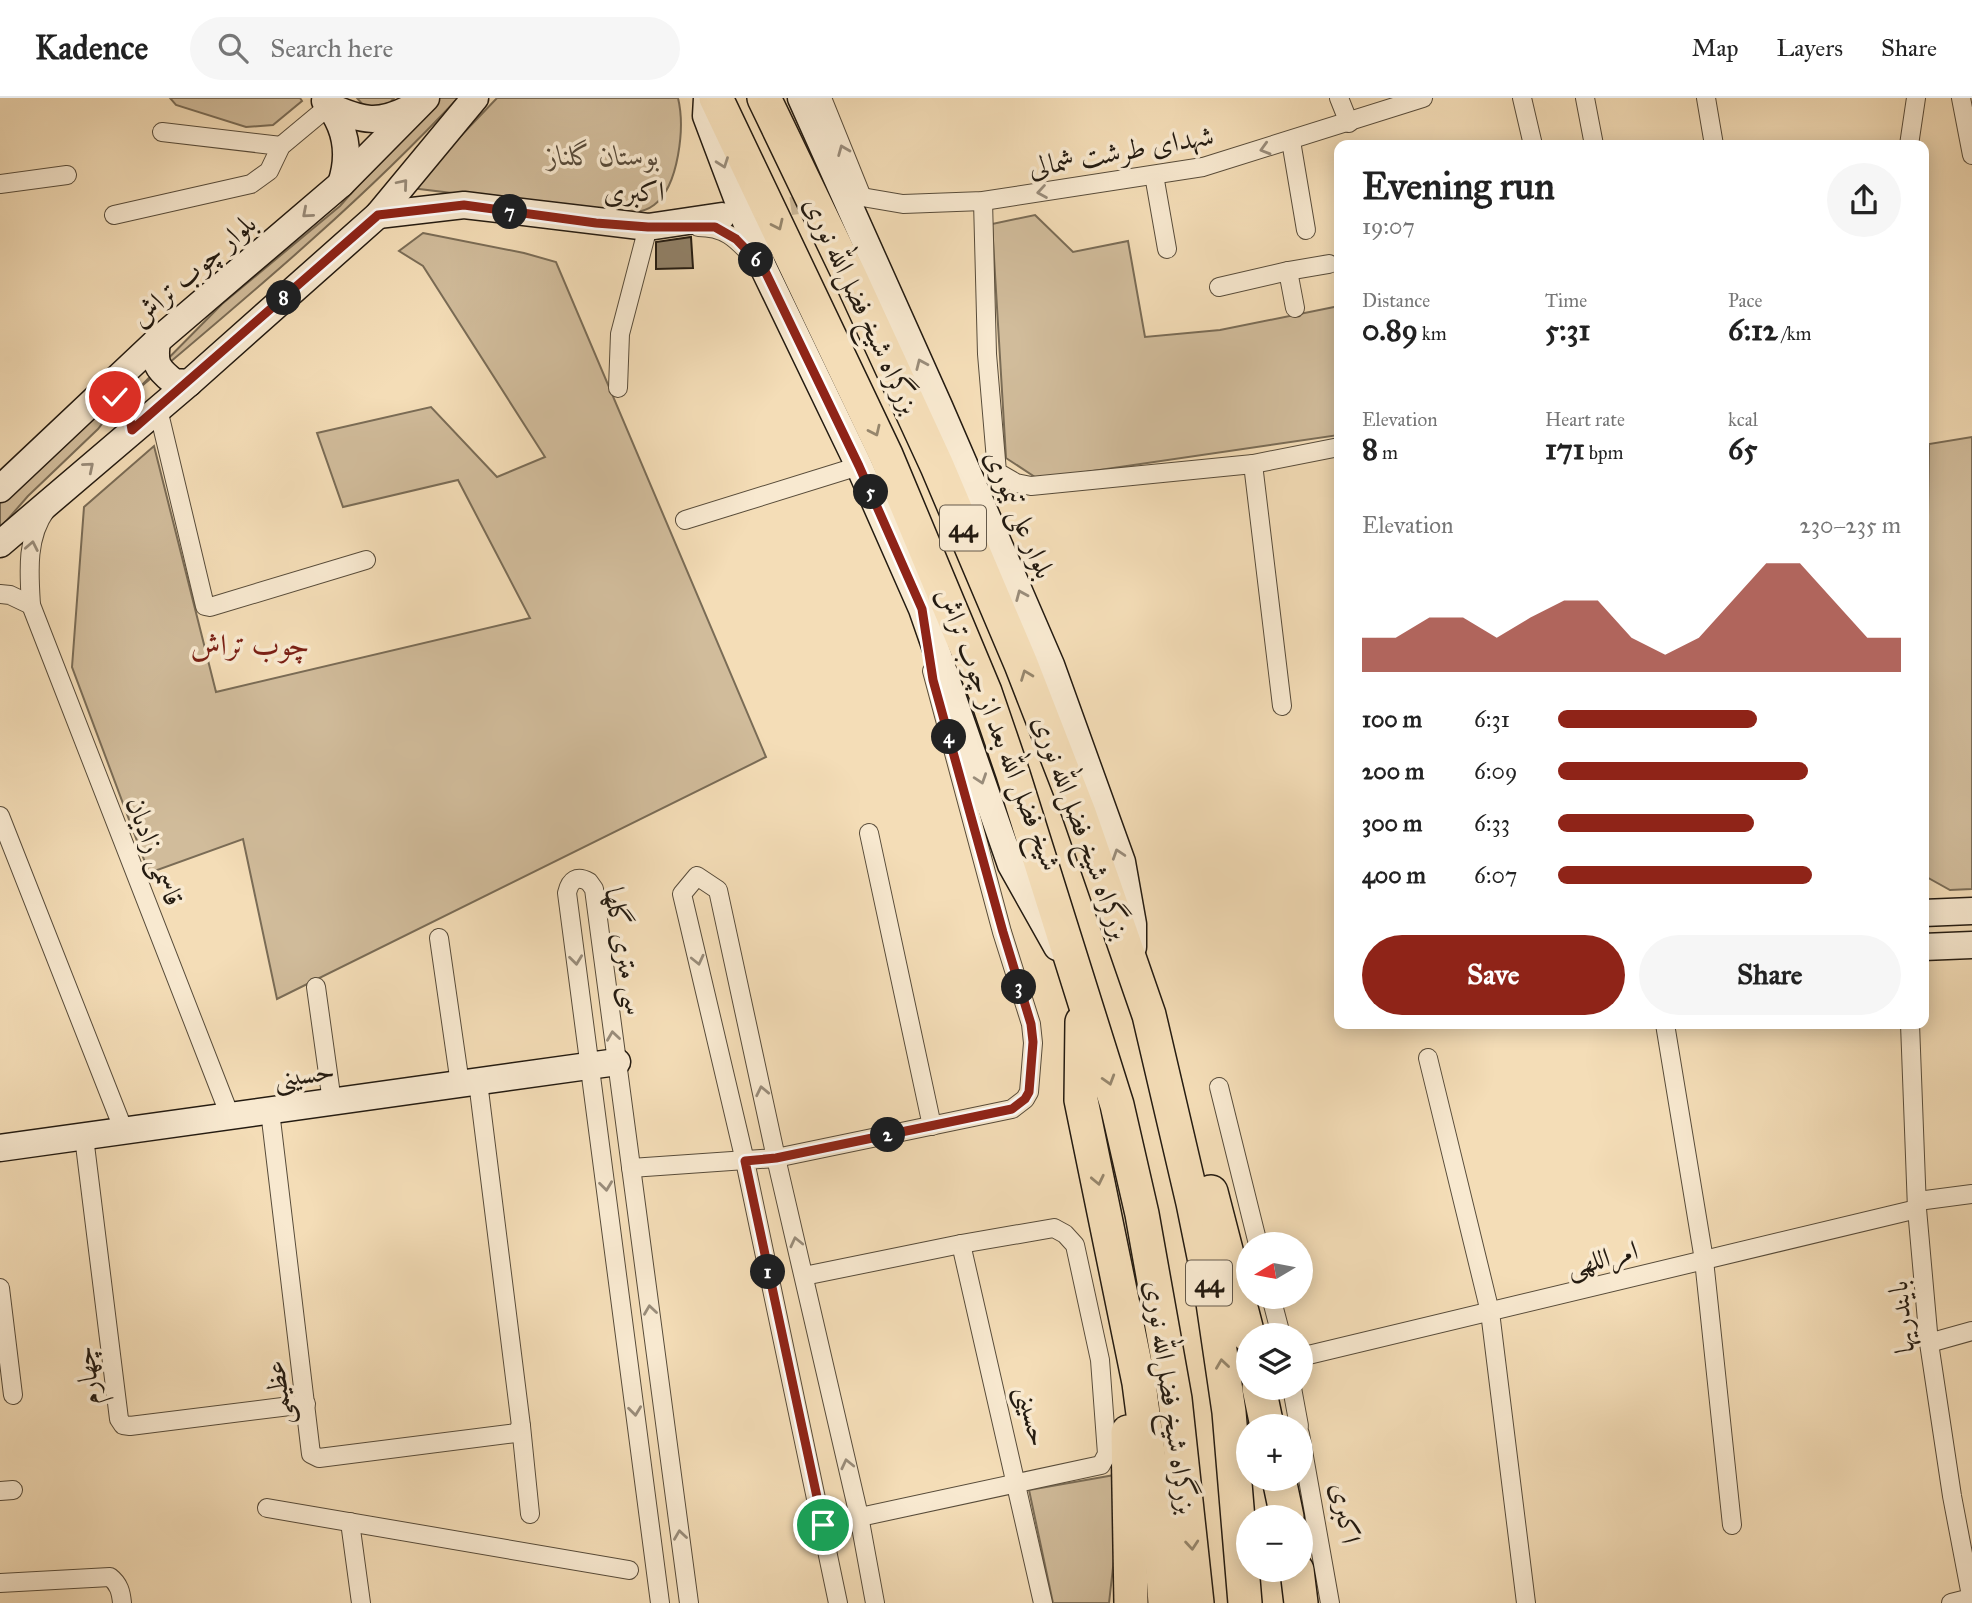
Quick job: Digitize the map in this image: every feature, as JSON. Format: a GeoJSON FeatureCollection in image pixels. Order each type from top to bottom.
{"type":"FeatureCollection","features":[{"type":"Feature","properties":{"kind":"highway","name":"بزرگراه شیخ فضل‌الله نوری"},"geometry":{"type":"LineString","coordinates":[[716,98],[886,455],[985,692],[1082,991],[1117,1105],[1142,1214],[1175,1399],[1197,1603]]}},
{"type":"Feature","properties":{"kind":"highway","name":"بزرگراه شیخ فضل‌الله نوری"},"geometry":{"type":"LineString","coordinates":[[764,98],[937,466],[1021,664],[1079,813],[1149,1015],[1212,1296],[1228,1412],[1245,1603]]}},
{"type":"Feature","properties":{"kind":"highway"},"geometry":{"type":"LineString","coordinates":[[1082,991],[1081,1100],[1126,1332],[1139,1382],[1165,1603]]}},
{"type":"Feature","properties":{"kind":"highway"},"geometry":{"type":"LineString","coordinates":[[1149,1015],[1185,1107],[1210,1189],[1245,1323]]}},
{"type":"Feature","properties":{"kind":"highway"},"geometry":{"type":"LineString","coordinates":[[1126,1332],[1131,1603]]}},
{"type":"Feature","properties":{"kind":"highway"},"geometry":{"type":"LineString","coordinates":[[1118,1603],[1129,1512]]}},
{"type":"Feature","properties":{"kind":"highway"},"geometry":{"type":"LineString","coordinates":[[1281,1582],[1283,1603]]}},
{"type":"Feature","properties":{"kind":"highway"},"geometry":{"type":"LineString","coordinates":[[1298,1582],[1301,1603]]}},
{"type":"Feature","properties":{"kind":"main road"},"geometry":{"type":"LineString","coordinates":[[326,102],[360,118],[381,119],[396,116],[426,98]]}},
{"type":"Feature","properties":{"kind":"main road","name":"بلوار چوب‌ تراش"},"geometry":{"type":"LineString","coordinates":[[0,489],[157,341],[341,184],[426,98]]}},
{"type":"Feature","properties":{"kind":"main road"},"geometry":{"type":"LineString","coordinates":[[0,544],[189,383],[378,215],[475,98]]}},
{"type":"Feature","properties":{"kind":"main road","name":"شیخ فضل الله بعد از چوب تراش"},"geometry":{"type":"LineString","coordinates":[[708,98],[706,116],[763,267],[859,466],[922,609],[1011,865],[1082,991]]}},
{"type":"Feature","properties":{"kind":"main road","name":"بلوار علی تیموری"},"geometry":{"type":"LineString","coordinates":[[802,98],[1051,665],[1122,863],[1133,924],[1134,969]]}},
{"type":"Feature","properties":{"kind":"main road"},"geometry":{"type":"LineString","coordinates":[[326,102],[346,142],[346,169],[341,184]]}},
{"type":"Feature","properties":{"kind":"main road","name":"اکبری"},"geometry":{"type":"LineString","coordinates":[[378,215],[464,205],[596,223],[648,227],[722,216]]}},
{"type":"Feature","properties":{"kind":"main road"},"geometry":{"type":"LineString","coordinates":[[157,341],[155,359],[159,368],[174,382],[189,383]]}},
{"type":"Feature","properties":{"kind":"main road"},"geometry":{"type":"LineString","coordinates":[[102,394],[115,397],[122,403],[130,417],[132,430]]}},
{"type":"Feature","properties":{"kind":"main road"},"geometry":{"type":"LineString","coordinates":[[1929,913],[1972,911]]}},
{"type":"Feature","properties":{"kind":"main road"},"geometry":{"type":"LineString","coordinates":[[1929,947],[1972,945]]}},
{"type":"Feature","properties":{"kind":"main road","name":"حسینی"},"geometry":{"type":"LineString","coordinates":[[0,1149],[617,1062]]}},
{"type":"Feature","properties":{"kind":"street","name":"شهدای طرشت شمالی"},"geometry":{"type":"LineString","coordinates":[[822,98],[859,197],[903,204],[983,201],[1203,167],[1423,98]]}},
{"type":"Feature","properties":{"kind":"street"},"geometry":{"type":"LineString","coordinates":[[1339,98],[1349,122]]}},
{"type":"Feature","properties":{"kind":"street"},"geometry":{"type":"LineString","coordinates":[[1522,98],[1532,140]]}},
{"type":"Feature","properties":{"kind":"street"},"geometry":{"type":"LineString","coordinates":[[1585,98],[1593,140]]}},
{"type":"Feature","properties":{"kind":"street"},"geometry":{"type":"LineString","coordinates":[[1706,98],[1713,140]]}},
{"type":"Feature","properties":{"kind":"street"},"geometry":{"type":"LineString","coordinates":[[1910,140],[1916,98]]}},
{"type":"Feature","properties":{"kind":"street"},"geometry":{"type":"LineString","coordinates":[[1961,98],[1972,155]]}},
{"type":"Feature","properties":{"kind":"street"},"geometry":{"type":"LineString","coordinates":[[114,215],[251,184],[269,171],[281,146],[326,102]]}},
{"type":"Feature","properties":{"kind":"street"},"geometry":{"type":"LineString","coordinates":[[162,132],[281,146]]}},
{"type":"Feature","properties":{"kind":"street"},"geometry":{"type":"LineString","coordinates":[[1291,141],[1306,230]]}},
{"type":"Feature","properties":{"kind":"street"},"geometry":{"type":"LineString","coordinates":[[0,184],[67,175]]}},
{"type":"Feature","properties":{"kind":"street"},"geometry":{"type":"LineString","coordinates":[[1154,176],[1167,249]]}},
{"type":"Feature","properties":{"kind":"street"},"geometry":{"type":"LineString","coordinates":[[983,201],[987,354],[997,472],[1016,483],[1031,486],[1253,464],[1334,448]]}},
{"type":"Feature","properties":{"kind":"street"},"geometry":{"type":"LineString","coordinates":[[618,388],[620,334],[648,227],[715,227],[736,239],[763,267]]}},
{"type":"Feature","properties":{"kind":"street"},"geometry":{"type":"LineString","coordinates":[[1219,287],[1329,264]]}},
{"type":"Feature","properties":{"kind":"street"},"geometry":{"type":"LineString","coordinates":[[1288,271],[1295,308]]}},
{"type":"Feature","properties":{"kind":"street"},"geometry":{"type":"LineString","coordinates":[[158,409],[205,606],[210,607],[366,560]]}},
{"type":"Feature","properties":{"kind":"street"},"geometry":{"type":"LineString","coordinates":[[1253,464],[1282,706]]}},
{"type":"Feature","properties":{"kind":"street"},"geometry":{"type":"LineString","coordinates":[[685,520],[859,466]]}},
{"type":"Feature","properties":{"kind":"street","name":"قاسمی زادیان"},"geometry":{"type":"LineString","coordinates":[[58,494],[37,522],[29,563],[31,605],[230,1116]]}},
{"type":"Feature","properties":{"kind":"street"},"geometry":{"type":"LineString","coordinates":[[0,594],[10,595],[31,605]]}},
{"type":"Feature","properties":{"kind":"street"},"geometry":{"type":"LineString","coordinates":[[631,1168],[776,1158],[1012,1109],[1019,1105],[1029,1092],[1033,1042],[1031,1024],[933,680],[922,609]]}},
{"type":"Feature","properties":{"kind":"street"},"geometry":{"type":"LineString","coordinates":[[0,816],[124,1131]]}},
{"type":"Feature","properties":{"kind":"street"},"geometry":{"type":"LineString","coordinates":[[869,833],[932,1126]]}},
{"type":"Feature","properties":{"kind":"street"},"geometry":{"type":"LineString","coordinates":[[838,1603],[745,1161],[682,894],[697,876],[718,890],[776,1158],[859,1516],[875,1603]]}},
{"type":"Feature","properties":{"kind":"street","name":"سی متری گلها"},"geometry":{"type":"LineString","coordinates":[[660,1603],[567,893],[569,885],[579,878],[589,882],[594,889],[689,1603]]}},
{"type":"Feature","properties":{"kind":"street"},"geometry":{"type":"LineString","coordinates":[[439,938],[469,1083],[522,1426],[530,1514]]}},
{"type":"Feature","properties":{"kind":"street"},"geometry":{"type":"LineString","coordinates":[[316,987],[332,1102]]}},
{"type":"Feature","properties":{"kind":"street"},"geometry":{"type":"LineString","coordinates":[[1666,1029],[1704,1260],[1732,1525]]}},
{"type":"Feature","properties":{"kind":"street","name":"بایندریها"},"geometry":{"type":"LineString","coordinates":[[1910,1029],[1917,1205],[1929,1343],[1952,1496],[1972,1600]]}},
{"type":"Feature","properties":{"kind":"street"},"geometry":{"type":"LineString","coordinates":[[1428,1058],[1490,1312],[1526,1603]]}},
{"type":"Feature","properties":{"kind":"street"},"geometry":{"type":"LineString","coordinates":[[1219,1087],[1255,1232]]}},
{"type":"Feature","properties":{"kind":"street","name":"عظیمی"},"geometry":{"type":"LineString","coordinates":[[270,1111],[311,1454],[319,1458],[516,1433],[522,1426]]}},
{"type":"Feature","properties":{"kind":"street","name":"چهارم"},"geometry":{"type":"LineString","coordinates":[[84,1137],[119,1419],[123,1425],[306,1404]]}},
{"type":"Feature","properties":{"kind":"street","name":"امراللهی"},"geometry":{"type":"LineString","coordinates":[[1313,1354],[1704,1260],[1917,1205],[1972,1194]]}},
{"type":"Feature","properties":{"kind":"street"},"geometry":{"type":"LineString","coordinates":[[804,1276],[1054,1228],[1065,1234],[1075,1245],[1100,1360],[1107,1454],[1101,1465],[823,1525]]}},
{"type":"Feature","properties":{"kind":"street","name":"حسینی"},"geometry":{"type":"LineString","coordinates":[[961,1244],[1043,1603]]}},
{"type":"Feature","properties":{"kind":"street"},"geometry":{"type":"LineString","coordinates":[[0,1288],[13,1395]]}},
{"type":"Feature","properties":{"kind":"street"},"geometry":{"type":"LineString","coordinates":[[1929,1343],[1972,1331]]}},
{"type":"Feature","properties":{"kind":"street","name":"اکبری"},"geometry":{"type":"LineString","coordinates":[[1310,1491],[1330,1603]]}},
{"type":"Feature","properties":{"kind":"street"},"geometry":{"type":"LineString","coordinates":[[267,1508],[629,1570]]}},
{"type":"Feature","properties":{"kind":"street"},"geometry":{"type":"LineString","coordinates":[[350,1522],[361,1603]]}},
{"type":"Feature","properties":{"kind":"street"},"geometry":{"type":"LineString","coordinates":[[0,1583],[110,1577],[121,1591],[122,1603]]}},
{"type":"Feature","properties":{"kind":"street"},"geometry":{"type":"LineString","coordinates":[[1951,1603],[1972,1600]]}},
{"type":"Feature","properties":{"kind":"green space"},"geometry":{"type":"Polygon","coordinates":[[[170,98],[300,98],[302,101],[273,125],[246,127],[176,105],[170,98]]]}},
{"type":"Feature","properties":{"kind":"green space"},"geometry":{"type":"Polygon","coordinates":[[[357,98],[394,98],[387,106],[364,106],[357,98]]]}},
{"type":"Feature","properties":{"kind":"green space"},"geometry":{"type":"Polygon","coordinates":[[[436,98],[458,98],[341,213],[136,391],[222,304],[340,206],[436,98]]]}},
{"type":"Feature","properties":{"kind":"green space","name":"بوستان گلناز"},"geometry":{"type":"Polygon","coordinates":[[[497,98],[678,98],[680,140],[669,184],[654,205],[638,212],[625,213],[411,188],[497,98]]]}},
{"type":"Feature","properties":{"kind":"green space"},"geometry":{"type":"Polygon","coordinates":[[[1035,215],[1073,252],[1128,241],[1145,337],[1220,330],[1334,307],[1334,436],[1038,479],[1006,458],[992,224],[1035,215]]]}},
{"type":"Feature","properties":{"kind":"green space"},"geometry":{"type":"Polygon","coordinates":[[[423,233],[556,262],[766,757],[277,999],[243,839],[149,873],[72,667],[84,507],[154,446],[216,692],[530,618],[458,480],[343,507],[317,433],[431,407],[497,477],[545,457],[423,266],[399,251],[423,233]]]}},
{"type":"Feature","properties":{"kind":"green space"},"geometry":{"type":"Polygon","coordinates":[[[95,412],[102,412],[104,421],[98,429],[28,496],[0,528],[0,503],[95,412]]]}},
{"type":"Feature","properties":{"kind":"green space"},"geometry":{"type":"Polygon","coordinates":[[[1972,437],[1972,889],[1950,890],[1929,878],[1929,444],[1972,437]]]}},
{"type":"Feature","properties":{"kind":"green space"},"geometry":{"type":"Polygon","coordinates":[[[1120,1474],[1118,1523],[1109,1603],[1053,1603],[1029,1490],[1120,1474]]]}},
{"type":"Feature","properties":{"kind":"building"},"geometry":{"type":"Polygon","coordinates":[[[691,237],[693,268],[656,269],[656,242],[691,237]]]}},
{"type":"Feature","properties":{"kind":"tunnel"},"geometry":{"type":"LineString","coordinates":[[764,210],[819,202]]}},
{"type":"Feature","properties":{"kind":"district","name":"چوب تراش"},"geometry":{"type":"Point","coordinates":[250,645]}},
{"type":"Feature","properties":{"kind":"route"},"geometry":{"type":"LineString","coordinates":[[115,397],[130,417],[132,430],[189,383],[378,215],[464,205],[596,223],[648,227],[715,227],[736,239],[763,267],[859,466],[922,609],[933,680],[1031,1024],[1033,1042],[1029,1092],[1019,1105],[1012,1109],[776,1158],[745,1161],[823,1525]]}}]}
